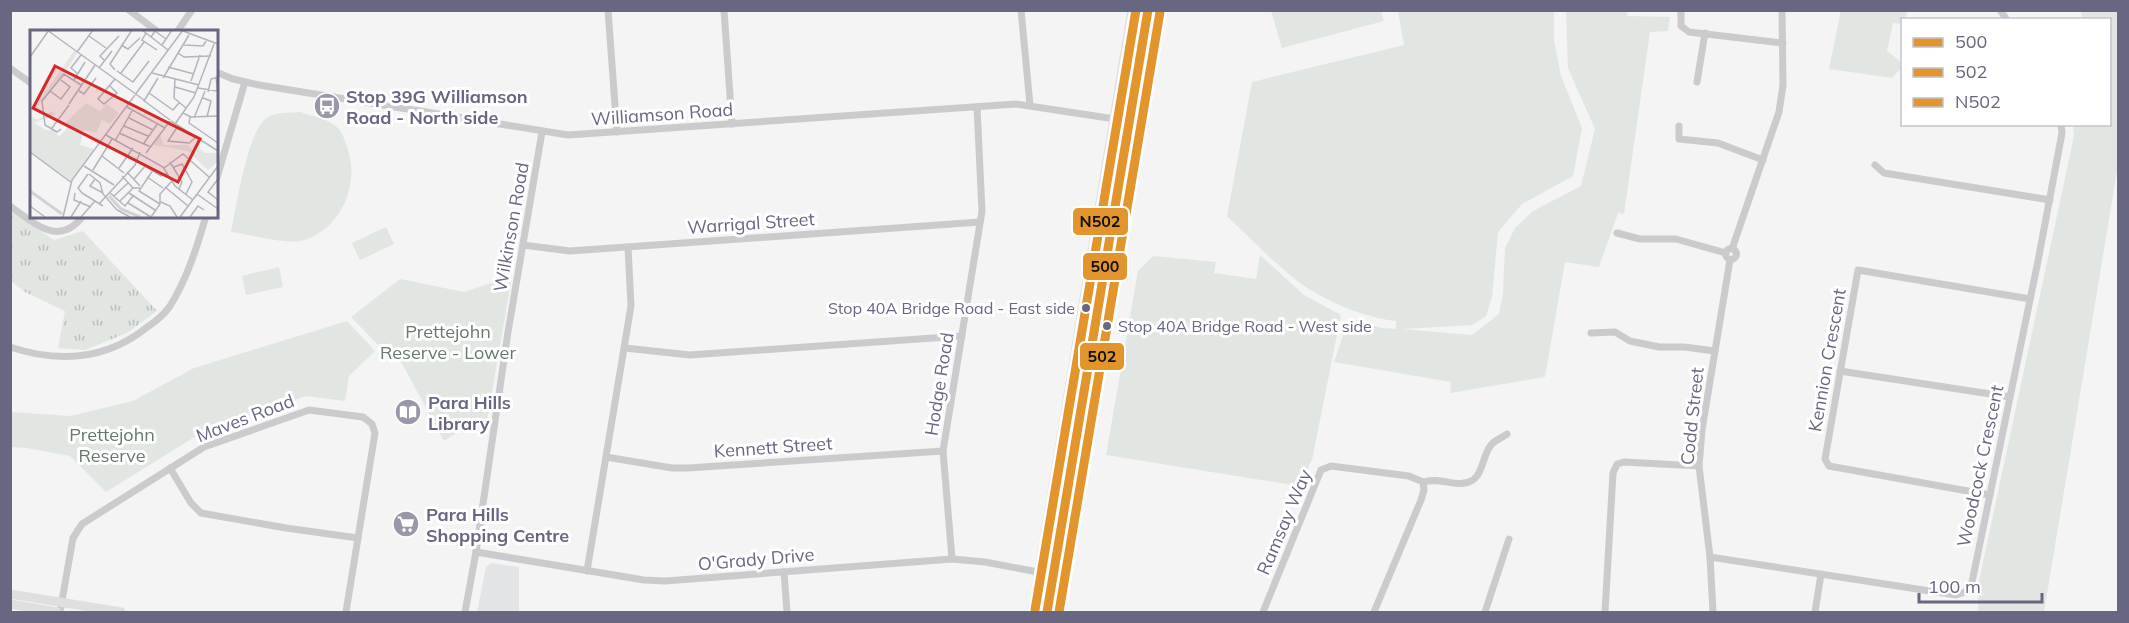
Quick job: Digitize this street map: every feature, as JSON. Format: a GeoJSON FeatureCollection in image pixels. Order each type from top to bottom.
{"type":"FeatureCollection","features":[{"type":"Feature","properties":{"kind":"main road"},"geometry":{"type":"LineString","coordinates":[[1032,612],[1132,10]]}},
{"type":"Feature","properties":{"kind":"main road"},"geometry":{"type":"LineString","coordinates":[[1047,612],[1148,10]]}},
{"type":"Feature","properties":{"kind":"main road"},"geometry":{"type":"LineString","coordinates":[[1114,119],[1130,122]]}},
{"type":"Feature","properties":{"kind":"main road"},"geometry":{"type":"LineString","coordinates":[[1092,259],[1106,260]]}},
{"type":"Feature","properties":{"kind":"main road"},"geometry":{"type":"LineString","coordinates":[[1038,572],[1053,574]]}},
{"type":"Feature","properties":{"kind":"main road"},"geometry":{"type":"LineString","coordinates":[[10,594],[60,609]]}},
{"type":"Feature","properties":{"kind":"main road"},"geometry":{"type":"LineString","coordinates":[[10,604],[118,612]]}},
{"type":"Feature","properties":{"kind":"street"},"geometry":{"type":"LineString","coordinates":[[129,10],[155,30]]}},
{"type":"Feature","properties":{"kind":"street"},"geometry":{"type":"LineString","coordinates":[[178,30],[192,10]]}},
{"type":"Feature","properties":{"kind":"street"},"geometry":{"type":"LineString","coordinates":[[608,10],[617,132]]}},
{"type":"Feature","properties":{"kind":"street"},"geometry":{"type":"LineString","coordinates":[[724,10],[732,124]]}},
{"type":"Feature","properties":{"kind":"street"},"geometry":{"type":"LineString","coordinates":[[1021,10],[1030,105]]}},
{"type":"Feature","properties":{"kind":"street"},"geometry":{"type":"LineString","coordinates":[[1681,10],[1682,26],[1689,32],[1783,43]]}},
{"type":"Feature","properties":{"kind":"street","name":"Codd Street"},"geometry":{"type":"LineString","coordinates":[[1713,612],[1710,557],[1699,466],[1702,430],[1729,254],[1779,112],[1783,85],[1782,10]]}},
{"type":"Feature","properties":{"kind":"street"},"geometry":{"type":"LineString","coordinates":[[1696,82],[1705,33]]}},
{"type":"Feature","properties":{"kind":"street"},"geometry":{"type":"LineString","coordinates":[[10,68],[30,83]]}},
{"type":"Feature","properties":{"kind":"street","name":"Williamson Road"},"geometry":{"type":"LineString","coordinates":[[218,73],[245,82],[542,132],[580,135],[1030,105],[1114,119]]}},
{"type":"Feature","properties":{"kind":"street"},"geometry":{"type":"LineString","coordinates":[[218,174],[245,82]]}},
{"type":"Feature","properties":{"kind":"street","name":"Hodge Road"},"geometry":{"type":"LineString","coordinates":[[952,559],[943,450],[981,222],[977,107]]}},
{"type":"Feature","properties":{"kind":"street"},"geometry":{"type":"LineString","coordinates":[[1679,126],[1679,139],[1718,143],[1762,160]]}},
{"type":"Feature","properties":{"kind":"street","name":"Woodcock Crescent"},"geometry":{"type":"LineString","coordinates":[[1710,557],[1956,595],[1971,587],[2050,200],[2062,133],[2061,126]]}},
{"type":"Feature","properties":{"kind":"street","name":"Wilkinson Road"},"geometry":{"type":"LineString","coordinates":[[465,612],[476,552],[495,413],[542,132]]}},
{"type":"Feature","properties":{"kind":"street"},"geometry":{"type":"LineString","coordinates":[[1875,165],[1884,173],[2050,200]]}},
{"type":"Feature","properties":{"kind":"street"},"geometry":{"type":"LineString","coordinates":[[10,206],[53,232],[67,230],[81,218]]}},
{"type":"Feature","properties":{"kind":"street"},"geometry":{"type":"LineString","coordinates":[[10,347],[31,353],[70,358],[106,351],[129,340],[161,316],[170,306],[190,268],[205,218]]}},
{"type":"Feature","properties":{"kind":"street","name":"Warrigal Street"},"geometry":{"type":"LineString","coordinates":[[523,245],[562,251],[981,222]]}},
{"type":"Feature","properties":{"kind":"street"},"geometry":{"type":"LineString","coordinates":[[1617,234],[1640,239],[1676,239],[1729,254]]}},
{"type":"Feature","properties":{"kind":"street"},"geometry":{"type":"LineString","coordinates":[[587,570],[625,348],[631,298],[628,247]]}},
{"type":"Feature","properties":{"kind":"street","name":"Kennion Crescent"},"geometry":{"type":"LineString","coordinates":[[1990,495],[1829,466],[1825,459],[1858,270],[2030,299]]}},
{"type":"Feature","properties":{"kind":"street"},"geometry":{"type":"LineString","coordinates":[[1591,333],[1615,332],[1630,340],[1659,347],[1715,351]]}},
{"type":"Feature","properties":{"kind":"street"},"geometry":{"type":"LineString","coordinates":[[625,348],[690,355],[962,336]]}},
{"type":"Feature","properties":{"kind":"street"},"geometry":{"type":"LineString","coordinates":[[1840,371],[2010,397]]}},
{"type":"Feature","properties":{"kind":"street","name":"Maves Road"},"geometry":{"type":"LineString","coordinates":[[60,609],[73,538],[79,527],[93,516],[215,442],[309,410],[363,417],[372,424],[375,436],[346,612]]}},
{"type":"Feature","properties":{"kind":"street","name":"Ramsay Way"},"geometry":{"type":"LineString","coordinates":[[1263,612],[1321,470],[1331,466],[1409,476],[1423,482],[1434,479],[1466,483],[1473,480],[1481,469],[1486,452],[1493,443],[1507,434]]}},
{"type":"Feature","properties":{"kind":"street","name":"Kennett Street"},"geometry":{"type":"LineString","coordinates":[[606,457],[672,468],[688,468],[943,450]]}},
{"type":"Feature","properties":{"kind":"street"},"geometry":{"type":"LineString","coordinates":[[1605,612],[1613,472],[1617,464],[1624,462],[1699,466]]}},
{"type":"Feature","properties":{"kind":"street"},"geometry":{"type":"LineString","coordinates":[[170,468],[191,503],[201,513],[358,538]]}},
{"type":"Feature","properties":{"kind":"street"},"geometry":{"type":"LineString","coordinates":[[1374,612],[1421,500],[1424,490],[1423,482]]}},
{"type":"Feature","properties":{"kind":"street"},"geometry":{"type":"LineString","coordinates":[[1485,612],[1509,539]]}},
{"type":"Feature","properties":{"kind":"street","name":"O'Grady Drive"},"geometry":{"type":"LineString","coordinates":[[476,552],[644,580],[665,581],[952,559],[985,562],[1038,572]]}},
{"type":"Feature","properties":{"kind":"street"},"geometry":{"type":"LineString","coordinates":[[784,572],[787,612]]}},
{"type":"Feature","properties":{"kind":"street"},"geometry":{"type":"LineString","coordinates":[[1815,612],[1821,574]]}},
{"type":"Feature","properties":{"kind":"shaded area"},"geometry":{"type":"Polygon","coordinates":[[[491,563],[519,567],[519,612],[477,612],[486,567],[491,563]]]}},
{"type":"Feature","properties":{"kind":"green space"},"geometry":{"type":"Polygon","coordinates":[[[1841,10],[1907,11],[1906,18],[1901,18],[1901,24],[1893,23],[1887,51],[1901,62],[1901,68],[1892,78],[1829,69],[1841,10]]]}},
{"type":"Feature","properties":{"kind":"green space"},"geometry":{"type":"Polygon","coordinates":[[[1271,11],[1381,11],[1384,21],[1282,48],[1271,11]]]}},
{"type":"Feature","properties":{"kind":"green space"},"geometry":{"type":"Polygon","coordinates":[[[1398,11],[1554,11],[1554,40],[1561,76],[1582,128],[1573,176],[1522,204],[1498,232],[1492,297],[1486,316],[1472,325],[1402,329],[1472,335],[1499,314],[1503,293],[1505,248],[1515,228],[1533,211],[1581,186],[1595,129],[1568,68],[1566,11],[1626,11],[1628,16],[1670,17],[1668,31],[1650,32],[1624,214],[1618,213],[1599,267],[1565,262],[1545,377],[1450,393],[1451,382],[1334,362],[1349,318],[1382,328],[1396,329],[1396,321],[1357,312],[1317,294],[1277,264],[1227,216],[1252,82],[1404,45],[1398,11]]]}},
{"type":"Feature","properties":{"kind":"green space"},"geometry":{"type":"Polygon","coordinates":[[[2081,11],[2118,11],[2118,165],[2044,612],[1978,612],[1979,581],[2074,136],[2073,126],[2111,126],[2111,18],[2082,18],[2081,11]]]}},
{"type":"Feature","properties":{"kind":"green space"},"geometry":{"type":"Polygon","coordinates":[[[300,112],[330,122],[343,136],[351,164],[351,179],[343,206],[326,228],[300,241],[276,240],[231,232],[254,136],[261,124],[271,115],[300,112]]]}},
{"type":"Feature","properties":{"kind":"green space"},"geometry":{"type":"Polygon","coordinates":[[[10,210],[54,240],[83,231],[157,311],[127,333],[85,350],[58,348],[65,311],[25,292],[11,281],[10,210]]]}},
{"type":"Feature","properties":{"kind":"green space"},"geometry":{"type":"Polygon","coordinates":[[[386,227],[394,244],[360,260],[352,243],[386,227]]]}},
{"type":"Feature","properties":{"kind":"green space"},"geometry":{"type":"Polygon","coordinates":[[[1260,255],[1304,295],[1341,315],[1312,460],[1299,486],[1106,455],[1138,271],[1153,256],[1216,262],[1214,273],[1256,279],[1260,255]]]}},
{"type":"Feature","properties":{"kind":"green space"},"geometry":{"type":"Polygon","coordinates":[[[279,267],[283,287],[246,295],[242,276],[279,267]]]}},
{"type":"Feature","properties":{"kind":"green space","name":"Prettejohn Reserve - Lower"},"geometry":{"type":"Polygon","coordinates":[[[512,276],[485,433],[459,431],[444,441],[391,343],[381,348],[351,317],[400,279],[464,292],[512,276]]]}},
{"type":"Feature","properties":{"kind":"green space","name":"Prettejohn Reserve"},"geometry":{"type":"Polygon","coordinates":[[[347,321],[375,351],[349,376],[345,401],[306,396],[201,433],[106,492],[70,456],[11,447],[11,412],[70,416],[133,401],[194,368],[347,321]]]}},
{"type":"Feature","properties":{"kind":"transit line","name":"N502"},"geometry":{"type":"LineString","coordinates":[[1035,610],[1136,10]]}},
{"type":"Feature","properties":{"kind":"transit line","name":"500"},"geometry":{"type":"LineString","coordinates":[[1047,612],[1148,10]]}},
{"type":"Feature","properties":{"kind":"transit line","name":"502"},"geometry":{"type":"LineString","coordinates":[[1059,612],[1160,12]]}},
{"type":"Feature","properties":{"kind":"place","name":"Stop 39G Williamson Road - North side"},"geometry":{"type":"Point","coordinates":[327,106]}},
{"type":"Feature","properties":{"kind":"place","name":"Stop 40A Bridge Road - East side"},"geometry":{"type":"Point","coordinates":[1086,308]}},
{"type":"Feature","properties":{"kind":"place","name":"Stop 40A Bridge Road - West side"},"geometry":{"type":"Point","coordinates":[1107,326]}},
{"type":"Feature","properties":{"kind":"place","name":"Para Hills Library"},"geometry":{"type":"Point","coordinates":[408,412]}},
{"type":"Feature","properties":{"kind":"place","name":"Para Hills Shopping Centre"},"geometry":{"type":"Point","coordinates":[406,524]}}]}
